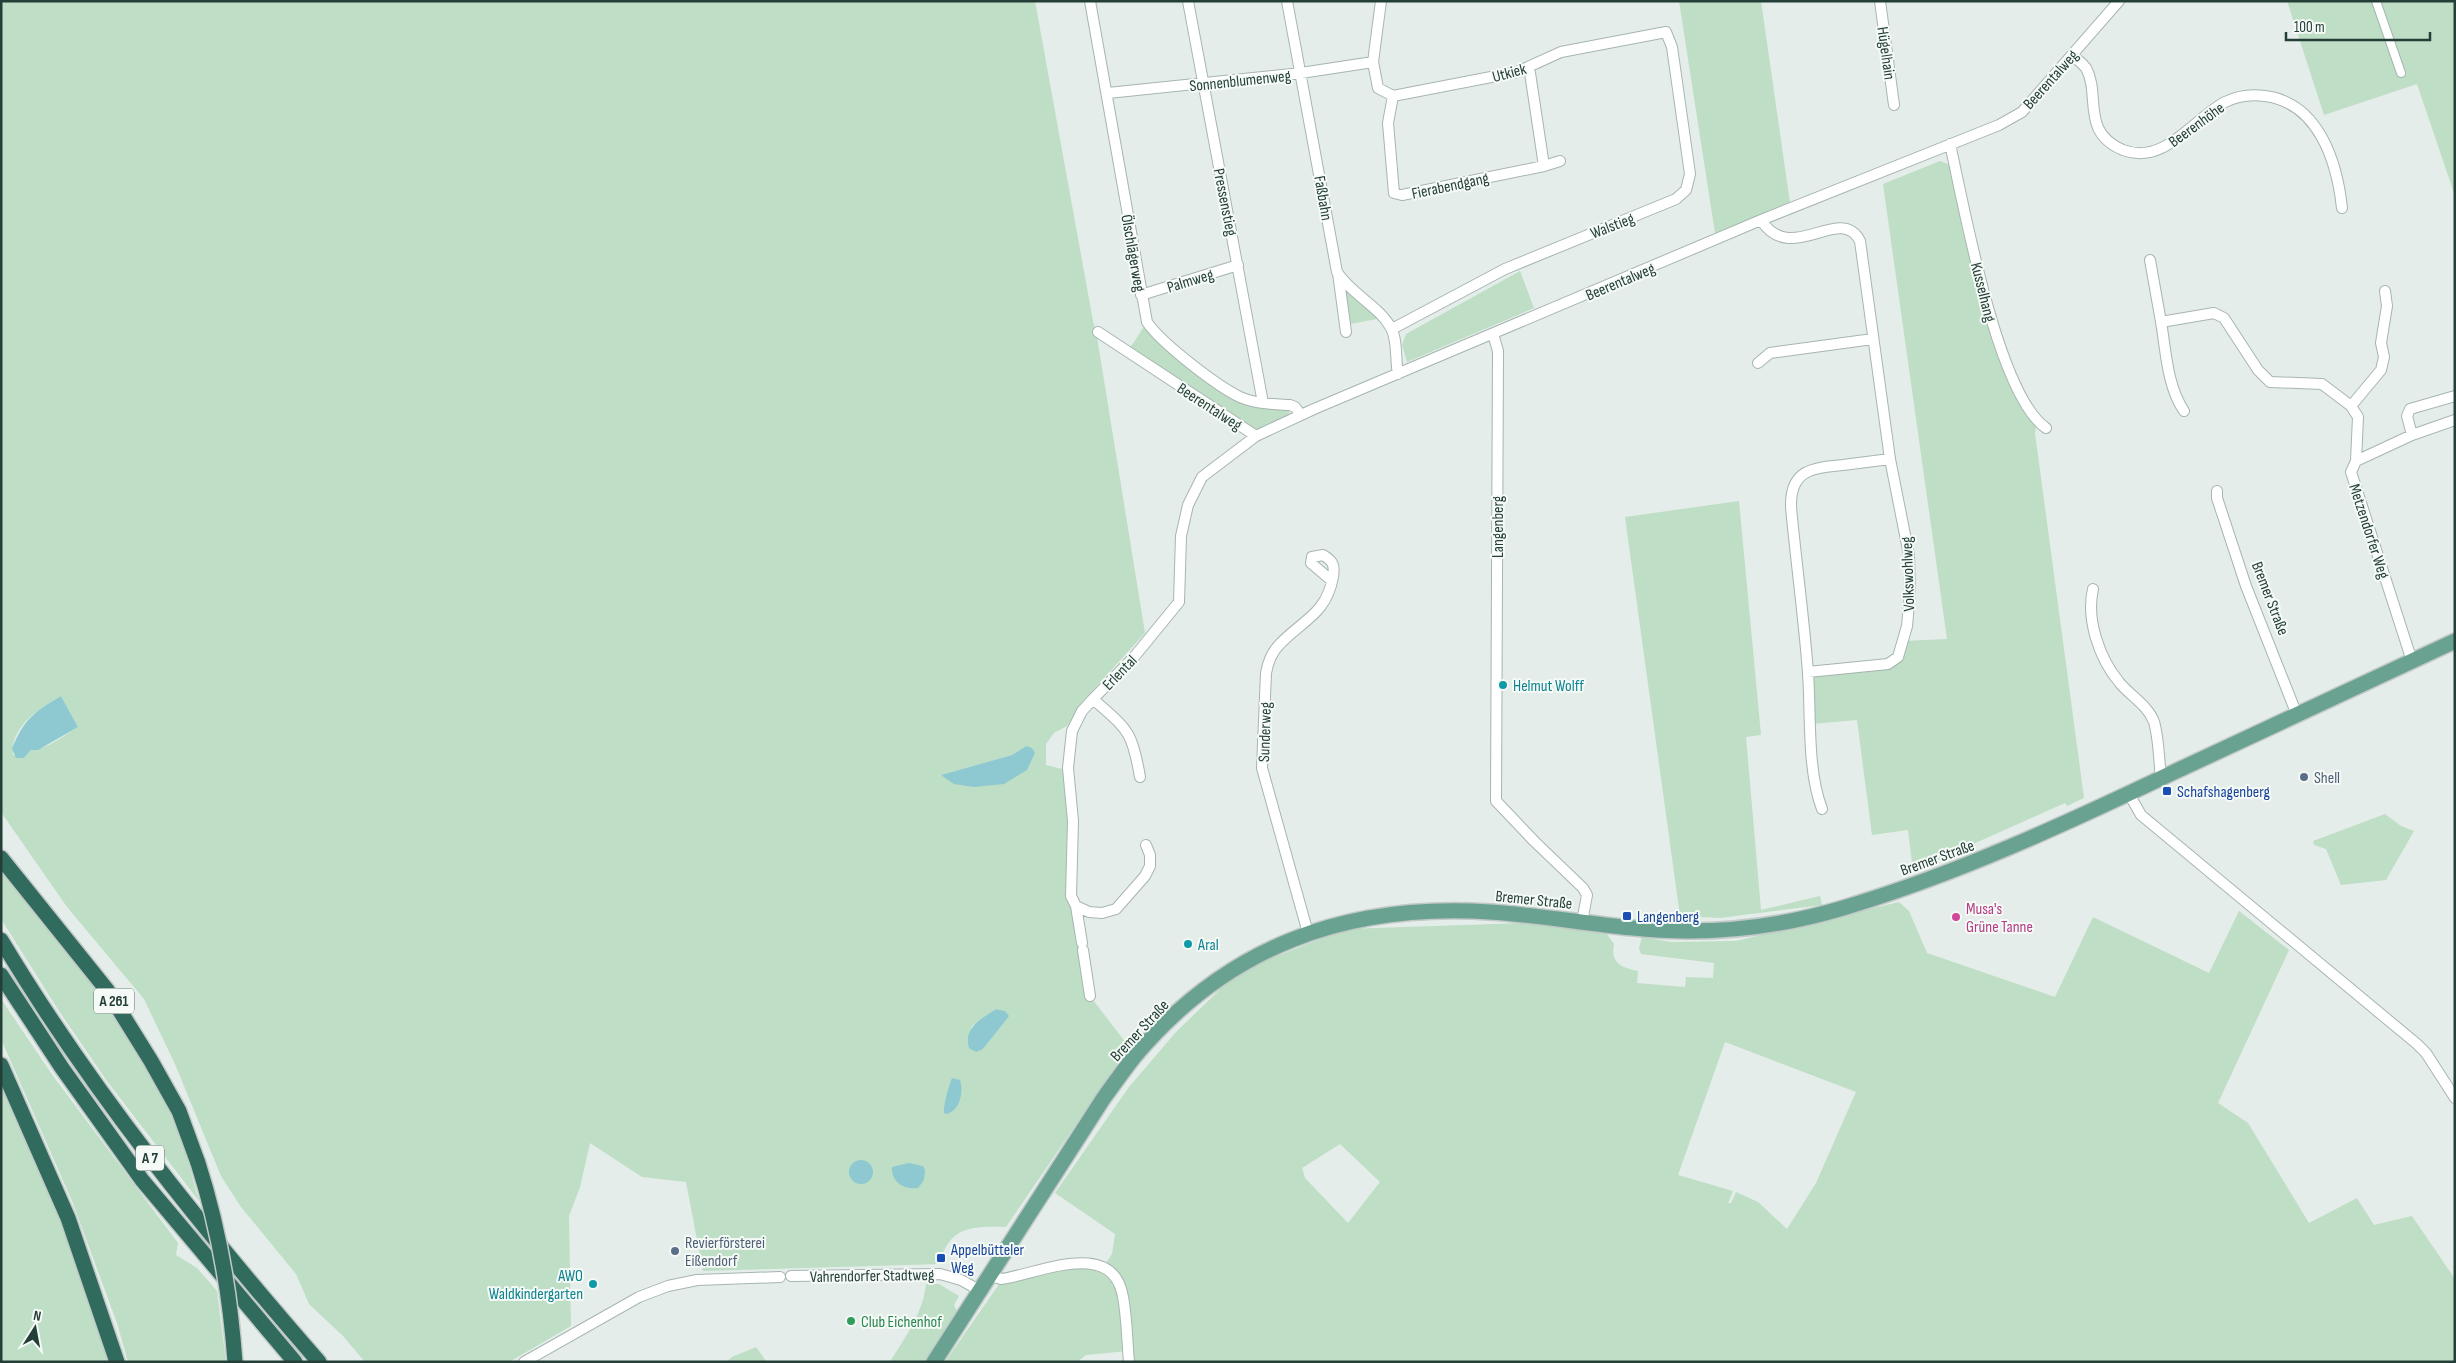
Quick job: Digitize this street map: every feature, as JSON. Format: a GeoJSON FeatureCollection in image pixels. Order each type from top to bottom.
{"type":"FeatureCollection","features":[{"type":"Feature","properties":{"kind":"highway","name":"A 261"},"geometry":{"type":"LineString","coordinates":[[1,858],[107,990],[151,1061],[179,1112],[198,1163],[221,1248],[228,1292],[235,1362]]}},
{"type":"Feature","properties":{"kind":"highway","name":"A 7"},"geometry":{"type":"LineString","coordinates":[[1,940],[72,1051],[142,1148],[216,1241],[319,1362]]}},
{"type":"Feature","properties":{"kind":"highway","name":"A 7"},"geometry":{"type":"LineString","coordinates":[[1,975],[62,1068],[142,1180],[295,1362]]}},
{"type":"Feature","properties":{"kind":"highway"},"geometry":{"type":"LineString","coordinates":[[1,1065],[68,1218],[117,1362]]}},
{"type":"Feature","properties":{"kind":"main road","name":"Bremer Straße"},"geometry":{"type":"LineString","coordinates":[[934,1362],[988,1275],[1103,1099],[1134,1058],[1172,1017],[1206,989],[1260,953],[1308,933],[1354,919],[1414,912],[1488,912],[1686,931],[1740,929],[1780,924],[1841,909],[1950,873],[2129,794],[2455,641]]}},
{"type":"Feature","properties":{"kind":"street","name":"Ölschlägerweg"},"geometry":{"type":"LineString","coordinates":[[1090,1],[1108,93],[1147,322],[1158,335],[1223,387],[1240,396],[1264,403],[1290,405],[1295,407],[1301,415]]}},
{"type":"Feature","properties":{"kind":"street","name":"Pressenstieg"},"geometry":{"type":"LineString","coordinates":[[1188,1],[1264,403]]}},
{"type":"Feature","properties":{"kind":"street","name":"Faßbahn"},"geometry":{"type":"LineString","coordinates":[[1287,1],[1338,272],[1346,332]]}},
{"type":"Feature","properties":{"kind":"street"},"geometry":{"type":"LineString","coordinates":[[1381,1],[1372,62],[1378,88],[1393,96]]}},
{"type":"Feature","properties":{"kind":"street","name":"Hügelhain"},"geometry":{"type":"LineString","coordinates":[[1880,1],[1894,105]]}},
{"type":"Feature","properties":{"kind":"street","name":"Beerentalweg"},"geometry":{"type":"LineString","coordinates":[[1098,332],[1256,436],[1301,415],[1761,220],[1998,125],[2022,112],[2119,1]]}},
{"type":"Feature","properties":{"kind":"street"},"geometry":{"type":"LineString","coordinates":[[2376,1],[2401,73]]}},
{"type":"Feature","properties":{"kind":"street","name":"Utkiek"},"geometry":{"type":"LineString","coordinates":[[1393,96],[1527,69],[1561,52],[1666,32]]}},
{"type":"Feature","properties":{"kind":"street","name":"Walstieg"},"geometry":{"type":"LineString","coordinates":[[1392,329],[1513,265],[1660,206],[1682,195],[1690,180],[1690,169],[1672,47],[1666,32]]}},
{"type":"Feature","properties":{"kind":"street","name":"Beerenhöhe"},"geometry":{"type":"LineString","coordinates":[[2072,56],[2084,66],[2088,74],[2092,109],[2098,126],[2113,144],[2131,152],[2151,152],[2173,142],[2207,113],[2234,99],[2261,95],[2276,98],[2293,105],[2308,117],[2322,138],[2334,167],[2342,208]]}},
{"type":"Feature","properties":{"kind":"street","name":"Sonnenblumenweg"},"geometry":{"type":"LineString","coordinates":[[1108,93],[1301,73],[1372,62]]}},
{"type":"Feature","properties":{"kind":"street"},"geometry":{"type":"LineString","coordinates":[[1527,69],[1530,73],[1544,166],[1560,161]]}},
{"type":"Feature","properties":{"kind":"street","name":"Fierabendgang"},"geometry":{"type":"LineString","coordinates":[[1393,96],[1388,123],[1394,193],[1402,195],[1544,166]]}},
{"type":"Feature","properties":{"kind":"street","name":"Kusselhang"},"geometry":{"type":"LineString","coordinates":[[1950,144],[1992,325],[2016,384],[2037,421],[2046,428]]}},
{"type":"Feature","properties":{"kind":"street","name":"Volkswohlweg"},"geometry":{"type":"LineString","coordinates":[[1761,220],[1770,233],[1782,238],[1840,228],[1854,233],[1861,245],[1890,459],[1902,514],[1910,568],[1906,633],[1901,653],[1895,660],[1869,666],[1808,672]]}},
{"type":"Feature","properties":{"kind":"street"},"geometry":{"type":"LineString","coordinates":[[2150,260],[2170,373],[2178,402],[2184,411]]}},
{"type":"Feature","properties":{"kind":"street","name":"Palmweg"},"geometry":{"type":"LineString","coordinates":[[1141,295],[1238,265]]}},
{"type":"Feature","properties":{"kind":"street"},"geometry":{"type":"LineString","coordinates":[[1338,272],[1343,280],[1386,320],[1392,329],[1398,374]]}},
{"type":"Feature","properties":{"kind":"street"},"geometry":{"type":"LineString","coordinates":[[2351,406],[2381,370],[2384,358],[2381,343],[2387,306],[2385,291]]}},
{"type":"Feature","properties":{"kind":"street"},"geometry":{"type":"LineString","coordinates":[[2161,322],[2214,313],[2224,318],[2258,370],[2270,382],[2322,384],[2351,406],[2358,417],[2356,461]]}},
{"type":"Feature","properties":{"kind":"street","name":"Langenberg"},"geometry":{"type":"LineString","coordinates":[[1493,334],[1498,351],[1496,801],[1583,888],[1587,895],[1582,922]]}},
{"type":"Feature","properties":{"kind":"street"},"geometry":{"type":"LineString","coordinates":[[1758,363],[1770,353],[1873,339]]}},
{"type":"Feature","properties":{"kind":"street"},"geometry":{"type":"LineString","coordinates":[[2412,435],[2407,416],[2410,409],[2455,396]]}},
{"type":"Feature","properties":{"kind":"street","name":"Metzendorfer Weg"},"geometry":{"type":"LineString","coordinates":[[2412,661],[2351,472],[2356,461],[2412,435],[2455,420]]}},
{"type":"Feature","properties":{"kind":"street","name":"Erlental"},"geometry":{"type":"LineString","coordinates":[[1090,996],[1076,906],[1071,896],[1073,821],[1068,768],[1072,731],[1082,711],[1134,656],[1179,602],[1181,536],[1188,505],[1202,477],[1256,436]]}},
{"type":"Feature","properties":{"kind":"street"},"geometry":{"type":"LineString","coordinates":[[1822,809],[1817,797],[1813,756],[1808,672],[1791,507],[1793,488],[1803,474],[1815,468],[1890,459]]}},
{"type":"Feature","properties":{"kind":"street","name":"Bremer Straße"},"geometry":{"type":"LineString","coordinates":[[2217,491],[2217,498],[2246,586],[2297,715]]}},
{"type":"Feature","properties":{"kind":"street","name":"Sunderweg"},"geometry":{"type":"LineString","coordinates":[[1308,933],[1262,768],[1266,673],[1268,660],[1279,645],[1327,601],[1332,581]]}},
{"type":"Feature","properties":{"kind":"street"},"geometry":{"type":"LineString","coordinates":[[2093,589],[2090,601],[2102,658],[2118,682],[2147,710],[2154,721],[2161,779]]}},
{"type":"Feature","properties":{"kind":"street"},"geometry":{"type":"LineString","coordinates":[[1093,699],[1126,729],[1134,744],[1140,777]]}},
{"type":"Feature","properties":{"kind":"street"},"geometry":{"type":"LineString","coordinates":[[2129,794],[2141,816],[2418,1044],[2455,1098]]}},
{"type":"Feature","properties":{"kind":"street"},"geometry":{"type":"LineString","coordinates":[[1076,906],[1089,912],[1102,913],[1116,909],[1145,876],[1150,866],[1150,855],[1146,845]]}},
{"type":"Feature","properties":{"kind":"street"},"geometry":{"type":"LineString","coordinates":[[988,1275],[1001,1279],[1088,1263],[1104,1267],[1117,1280],[1123,1297],[1129,1362]]}},
{"type":"Feature","properties":{"kind":"street","name":"Vahrendorfer Stadtweg"},"geometry":{"type":"LineString","coordinates":[[791,1276],[940,1274],[961,1280],[979,1290]]}},
{"type":"Feature","properties":{"kind":"street"},"geometry":{"type":"LineString","coordinates":[[524,1362],[639,1297],[668,1286],[704,1279],[780,1277]]}},
{"type":"Feature","properties":{"kind":"green space"},"geometry":{"type":"Polygon","coordinates":[[[1,1],[1035,1],[1097,337],[1145,633],[1083,701],[1067,726],[1054,733],[1046,744],[1046,765],[1066,770],[1077,916],[1090,996],[1129,1047],[1006,1227],[973,1228],[956,1235],[944,1251],[940,1264],[703,1271],[686,1182],[642,1177],[590,1143],[580,1187],[569,1216],[571,1326],[509,1362],[365,1362],[343,1336],[309,1304],[296,1274],[241,1207],[221,1176],[175,1064],[144,999],[67,907],[1,812],[1,1]],[[61,696],[36,712],[21,727],[13,745],[13,755],[24,758],[31,750],[49,745],[78,727],[61,696]],[[1026,746],[1012,755],[941,775],[974,787],[1026,746]],[[996,1009],[971,1027],[983,1049],[1008,1016],[1005,1011],[996,1009]]]}},
{"type":"Feature","properties":{"kind":"green space"},"geometry":{"type":"Polygon","coordinates":[[[1679,1],[1761,1],[1790,203],[1715,233],[1679,1]]]}},
{"type":"Feature","properties":{"kind":"green space"},"geometry":{"type":"Polygon","coordinates":[[[2287,1],[2455,1],[2455,196],[2417,84],[2324,115],[2287,1]]]}},
{"type":"Feature","properties":{"kind":"green space"},"geometry":{"type":"Polygon","coordinates":[[[1940,161],[1955,167],[1992,325],[2037,421],[2035,433],[2084,798],[2067,806],[2065,803],[1913,871],[1908,830],[1872,835],[1857,720],[1811,724],[1808,672],[1888,664],[1904,641],[1947,639],[1883,184],[1940,161]]]}},
{"type":"Feature","properties":{"kind":"green space"},"geometry":{"type":"Polygon","coordinates":[[[1520,271],[1534,308],[1407,362],[1402,345],[1406,334],[1520,271]]]}},
{"type":"Feature","properties":{"kind":"green space"},"geometry":{"type":"Polygon","coordinates":[[[1353,290],[1382,318],[1345,325],[1340,291],[1353,290]]]}},
{"type":"Feature","properties":{"kind":"green space"},"geometry":{"type":"Polygon","coordinates":[[[1147,322],[1152,330],[1240,397],[1290,405],[1289,416],[1256,436],[1128,351],[1147,322]]]}},
{"type":"Feature","properties":{"kind":"green space"},"geometry":{"type":"Polygon","coordinates":[[[1739,501],[1761,735],[1746,737],[1761,910],[1820,896],[1822,905],[1720,918],[1680,916],[1625,517],[1739,501]]]}},
{"type":"Feature","properties":{"kind":"green space"},"geometry":{"type":"Polygon","coordinates":[[[2385,814],[2401,826],[2414,831],[2386,880],[2341,885],[2326,849],[2314,845],[2313,841],[2385,814]]]}},
{"type":"Feature","properties":{"kind":"green space"},"geometry":{"type":"Polygon","coordinates":[[[1,868],[98,992],[141,1058],[181,1137],[199,1201],[107,1081],[59,1011],[1,919],[1,868]]]}},
{"type":"Feature","properties":{"kind":"green space"},"geometry":{"type":"Polygon","coordinates":[[[1899,902],[1909,911],[1927,953],[2055,997],[2093,917],[2209,973],[2239,911],[2289,950],[2218,1103],[2248,1123],[2309,1223],[2357,1198],[2374,1225],[2412,1216],[2455,1279],[2455,1362],[1128,1362],[1127,1351],[1086,1355],[1077,1362],[945,1362],[1004,1277],[1077,1264],[1104,1266],[1112,1254],[1115,1234],[1055,1193],[1129,1087],[1176,1032],[1239,971],[1346,929],[1525,923],[1606,933],[1614,944],[1614,956],[1618,964],[1638,971],[1637,983],[1685,987],[1686,977],[1713,978],[1714,963],[1641,954],[1639,948],[1642,937],[1671,942],[1736,941],[1899,902]],[[1725,1042],[1678,1175],[1733,1191],[1728,1203],[1731,1203],[1736,1192],[1758,1202],[1787,1229],[1816,1183],[1856,1092],[1725,1042]],[[1340,1144],[1302,1168],[1305,1178],[1348,1223],[1380,1182],[1340,1144]]]}},
{"type":"Feature","properties":{"kind":"green space"},"geometry":{"type":"Polygon","coordinates":[[[1,999],[53,1076],[178,1243],[176,1255],[197,1268],[217,1291],[226,1362],[128,1362],[117,1323],[72,1201],[1,1039],[1,999]]]}},
{"type":"Feature","properties":{"kind":"green space"},"geometry":{"type":"Polygon","coordinates":[[[1,1079],[37,1159],[113,1362],[1,1362],[1,1079]]]}},
{"type":"Feature","properties":{"kind":"green space"},"geometry":{"type":"Polygon","coordinates":[[[926,1284],[939,1284],[959,1296],[954,1305],[957,1311],[925,1362],[890,1362],[917,1315],[926,1284]]]}},
{"type":"Feature","properties":{"kind":"green space"},"geometry":{"type":"Polygon","coordinates":[[[756,1347],[766,1361],[726,1362],[732,1357],[756,1347]]]}},
{"type":"Feature","properties":{"kind":"water"},"geometry":{"type":"Polygon","coordinates":[[[61,696],[78,727],[38,750],[31,750],[24,758],[16,758],[12,749],[25,723],[37,712],[61,696]]]}},
{"type":"Feature","properties":{"kind":"water"},"geometry":{"type":"Polygon","coordinates":[[[1026,746],[1032,748],[1035,753],[1027,770],[1004,784],[974,787],[954,784],[941,775],[1012,755],[1026,746]]]}},
{"type":"Feature","properties":{"kind":"water"},"geometry":{"type":"Polygon","coordinates":[[[996,1009],[1005,1011],[1009,1016],[983,1049],[976,1052],[969,1048],[968,1041],[971,1030],[979,1020],[996,1009]]]}},
{"type":"Feature","properties":{"kind":"water"},"geometry":{"type":"Polygon","coordinates":[[[952,1078],[960,1080],[961,1095],[958,1105],[947,1114],[944,1113],[944,1106],[952,1078]]]}},
{"type":"Feature","properties":{"kind":"water"},"geometry":{"type":"Polygon","coordinates":[[[861,1160],[870,1163],[873,1172],[870,1181],[861,1184],[852,1181],[849,1172],[852,1163],[861,1160]]]}},
{"type":"Feature","properties":{"kind":"water"},"geometry":{"type":"Polygon","coordinates":[[[909,1163],[923,1166],[925,1170],[924,1180],[918,1188],[908,1188],[900,1184],[892,1173],[892,1167],[909,1163]]]}},
{"type":"Feature","properties":{"kind":"place","name":"Helmut Wolff"},"geometry":{"type":"Point","coordinates":[1503,685]}},
{"type":"Feature","properties":{"kind":"place","name":"Shell"},"geometry":{"type":"Point","coordinates":[2304,777]}},
{"type":"Feature","properties":{"kind":"place","name":"Schafshagenberg"},"geometry":{"type":"Point","coordinates":[2167,791]}},
{"type":"Feature","properties":{"kind":"place","name":"Langenberg"},"geometry":{"type":"Point","coordinates":[1627,916]}},
{"type":"Feature","properties":{"kind":"place","name":"Musa's Grüne Tanne"},"geometry":{"type":"Point","coordinates":[1956,917]}},
{"type":"Feature","properties":{"kind":"place","name":"Aral"},"geometry":{"type":"Point","coordinates":[1188,944]}},
{"type":"Feature","properties":{"kind":"place","name":"Revierförsterei Eißendorf"},"geometry":{"type":"Point","coordinates":[675,1251]}},
{"type":"Feature","properties":{"kind":"place","name":"Appelbütteler Weg"},"geometry":{"type":"Point","coordinates":[941,1258]}},
{"type":"Feature","properties":{"kind":"place","name":"AWO Waldkindergarten"},"geometry":{"type":"Point","coordinates":[593,1284]}},
{"type":"Feature","properties":{"kind":"place","name":"Club Eichenhof"},"geometry":{"type":"Point","coordinates":[851,1321]}}]}
